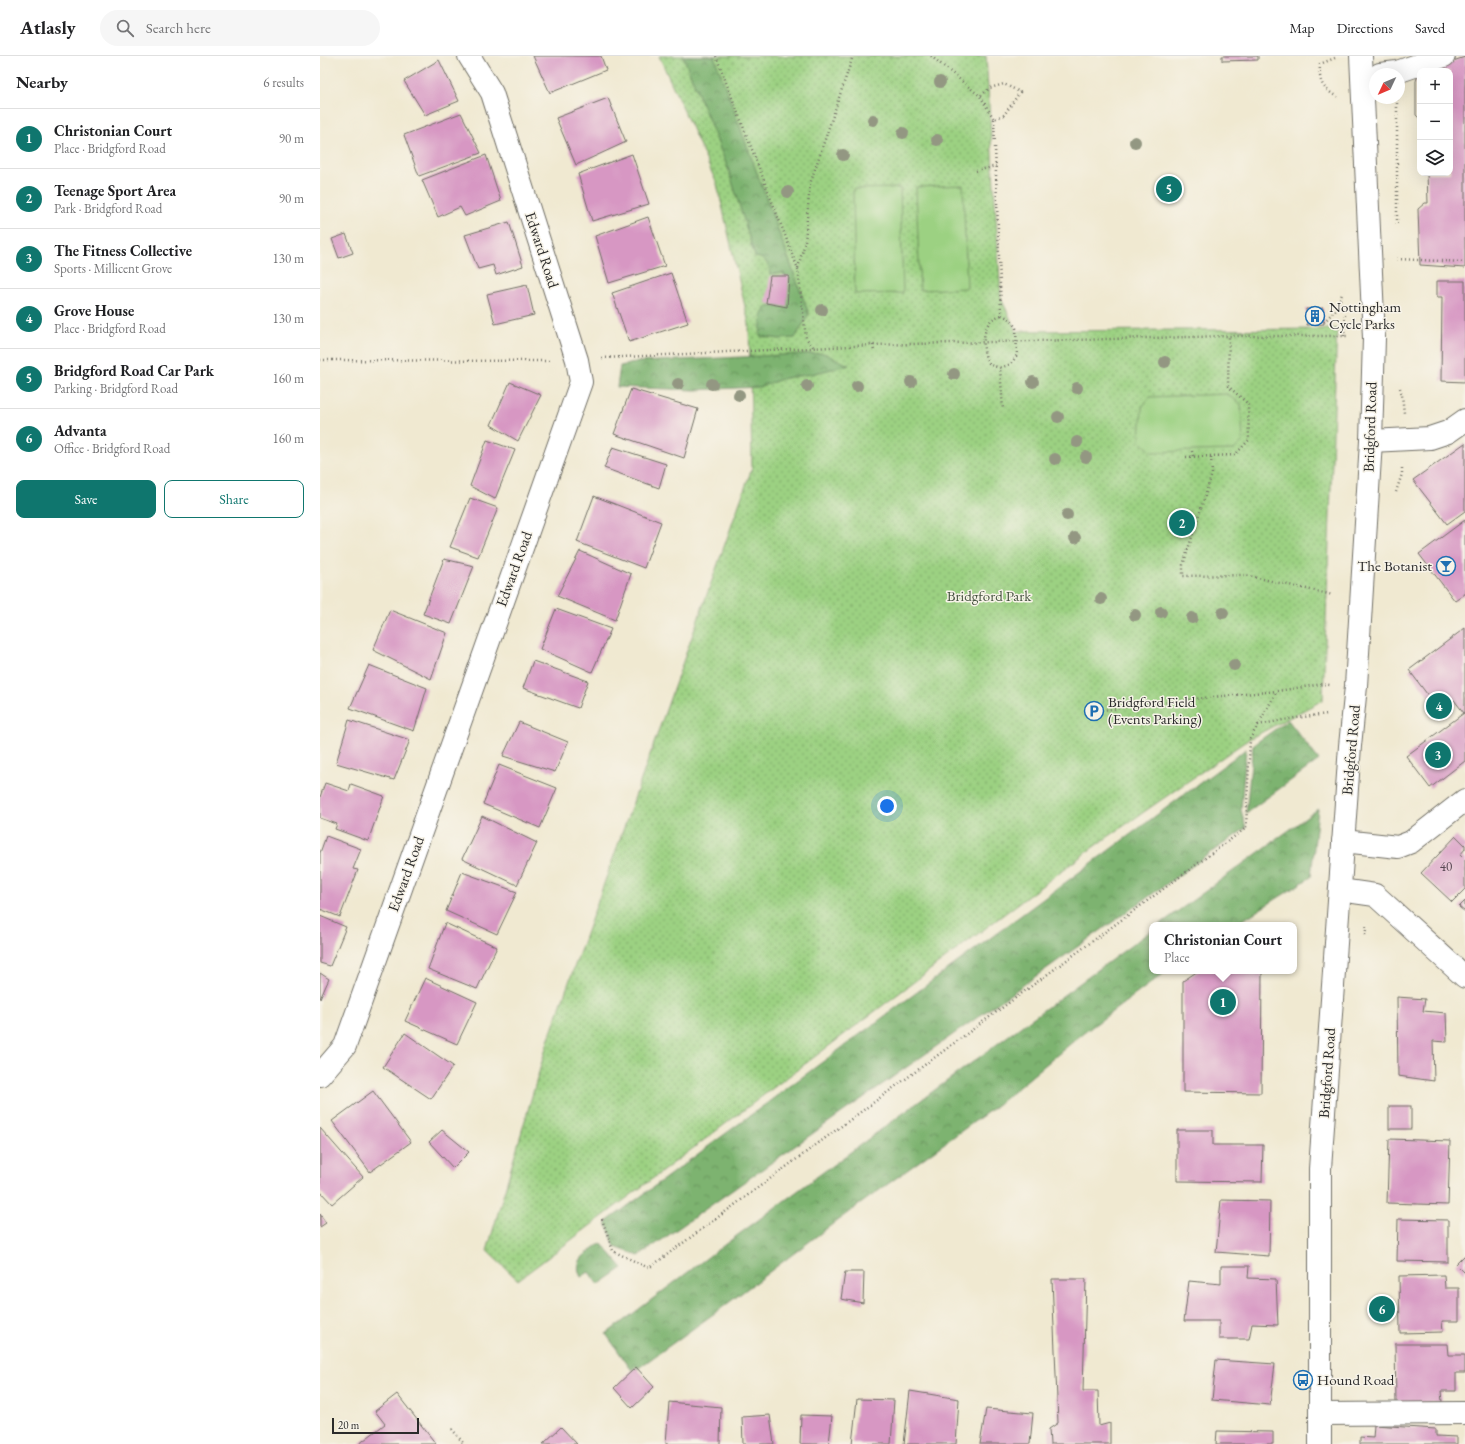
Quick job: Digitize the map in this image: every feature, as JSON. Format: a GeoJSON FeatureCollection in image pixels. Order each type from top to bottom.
{"type":"FeatureCollection","features":[{"type":"Feature","properties":{"kind":"street","name":"Edward Road"},"geometry":{"type":"LineString","coordinates":[[320,1075],[345,1046],[580,382],[577,360],[492,93],[469,56]]}},
{"type":"Feature","properties":{"kind":"street"},"geometry":{"type":"LineString","coordinates":[[1405,69],[1444,56]]}},
{"type":"Feature","properties":{"kind":"street","name":"Bridgford Road"},"geometry":{"type":"LineString","coordinates":[[1320,1444],[1320,1169],[1350,746],[1356,686],[1371,441],[1374,338],[1371,104]]}},
{"type":"Feature","properties":{"kind":"street"},"geometry":{"type":"LineString","coordinates":[[1371,441],[1430,438],[1448,432],[1465,420]]}},
{"type":"Feature","properties":{"kind":"street"},"geometry":{"type":"LineString","coordinates":[[1343,841],[1398,847],[1412,842],[1465,800]]}},
{"type":"Feature","properties":{"kind":"street"},"geometry":{"type":"LineString","coordinates":[[1340,890],[1374,895],[1465,977]]}},
{"type":"Feature","properties":{"kind":"street"},"geometry":{"type":"LineString","coordinates":[[1320,1414],[1465,1413]]}},
{"type":"Feature","properties":{"kind":"path"},"geometry":{"type":"LineString","coordinates":[[716,56],[798,269],[806,338],[814,348]]}},
{"type":"Feature","properties":{"kind":"path"},"geometry":{"type":"LineString","coordinates":[[798,269],[806,242],[810,184],[853,56]]}},
{"type":"Feature","properties":{"kind":"path"},"geometry":{"type":"LineString","coordinates":[[930,56],[980,96],[994,119],[1002,315]]}},
{"type":"Feature","properties":{"kind":"path"},"geometry":{"type":"LineString","coordinates":[[1336,56],[1320,64],[1319,78],[1326,90],[1337,97]]}},
{"type":"Feature","properties":{"kind":"path"},"geometry":{"type":"LineString","coordinates":[[980,96],[990,88],[1004,84],[1020,92],[1004,115],[994,119]]}},
{"type":"Feature","properties":{"kind":"path"},"geometry":{"type":"LineString","coordinates":[[976,170],[996,166]]}},
{"type":"Feature","properties":{"kind":"path"},"geometry":{"type":"LineString","coordinates":[[1397,258],[1465,262]]}},
{"type":"Feature","properties":{"kind":"path"},"geometry":{"type":"LineString","coordinates":[[1324,322],[1337,308],[1343,294],[1345,301]]}},
{"type":"Feature","properties":{"kind":"path"},"geometry":{"type":"LineString","coordinates":[[1344,336],[1345,308]]}},
{"type":"Feature","properties":{"kind":"path"},"geometry":{"type":"LineString","coordinates":[[1002,315],[1010,319],[1016,328],[1017,355],[1011,364],[1000,368],[991,365],[985,357],[984,343],[985,330],[992,319],[1002,315]]}},
{"type":"Feature","properties":{"kind":"path"},"geometry":{"type":"LineString","coordinates":[[320,360],[577,360],[873,345],[1229,336],[1344,336],[1374,338]]}},
{"type":"Feature","properties":{"kind":"path"},"geometry":{"type":"LineString","coordinates":[[1186,457],[1235,455],[1249,440],[1248,404],[1228,386],[1229,336]]}},
{"type":"Feature","properties":{"kind":"path"},"geometry":{"type":"LineString","coordinates":[[873,345],[874,352]]}},
{"type":"Feature","properties":{"kind":"path"},"geometry":{"type":"LineString","coordinates":[[1000,368],[1002,410]]}},
{"type":"Feature","properties":{"kind":"path"},"geometry":{"type":"LineString","coordinates":[[1192,451],[1193,457]]}},
{"type":"Feature","properties":{"kind":"path"},"geometry":{"type":"LineString","coordinates":[[1211,456],[1212,474],[1183,565],[1183,576],[1245,575],[1333,595]]}},
{"type":"Feature","properties":{"kind":"path"},"geometry":{"type":"LineString","coordinates":[[1094,711],[1277,691],[1323,684],[1331,685]]}},
{"type":"Feature","properties":{"kind":"path"},"geometry":{"type":"LineString","coordinates":[[602,1219],[613,1251],[649,1268],[1246,828],[1250,740],[1277,691]]}},
{"type":"Feature","properties":{"kind":"path"},"geometry":{"type":"LineString","coordinates":[[1257,725],[1328,714]]}},
{"type":"Feature","properties":{"kind":"path"},"geometry":{"type":"LineString","coordinates":[[452,1429],[464,1444]]}},
{"type":"Feature","properties":{"kind":"green space","name":"Bridgford Park"},"geometry":{"type":"Polygon","coordinates":[[[659,56],[986,56],[1001,298],[1016,331],[1337,329],[1323,700],[1249,739],[1092,848],[518,1280],[487,1251],[548,1041],[752,468],[749,324],[717,184],[659,56]]]}},
{"type":"Feature","properties":{"kind":"green space"},"geometry":{"type":"Polygon","coordinates":[[[683,56],[714,56],[809,314],[795,338],[779,339],[760,336],[762,314],[765,307],[787,305],[784,273],[770,274],[769,267],[766,262],[755,257],[729,171],[683,56]]]}},
{"type":"Feature","properties":{"kind":"green space"},"geometry":{"type":"Polygon","coordinates":[[[963,185],[967,288],[920,290],[916,187],[963,185]]]}},
{"type":"Feature","properties":{"kind":"green space"},"geometry":{"type":"Polygon","coordinates":[[[900,188],[903,293],[855,294],[853,189],[900,188]]]}},
{"type":"Feature","properties":{"kind":"green space"},"geometry":{"type":"Polygon","coordinates":[[[823,353],[849,365],[811,374],[785,378],[759,387],[695,390],[617,387],[620,366],[639,362],[823,353]]]}},
{"type":"Feature","properties":{"kind":"green space"},"geometry":{"type":"Polygon","coordinates":[[[1227,394],[1241,404],[1243,441],[1234,450],[1152,452],[1140,441],[1142,407],[1150,397],[1227,394]]]}},
{"type":"Feature","properties":{"kind":"green space"},"geometry":{"type":"Polygon","coordinates":[[[1288,720],[1319,760],[1246,813],[1253,745],[1288,720]]]}},
{"type":"Feature","properties":{"kind":"green space"},"geometry":{"type":"Polygon","coordinates":[[[1246,749],[1241,810],[1246,828],[639,1256],[615,1247],[606,1222],[1246,749]]]}},
{"type":"Feature","properties":{"kind":"green space"},"geometry":{"type":"Polygon","coordinates":[[[1318,809],[1311,877],[1240,922],[1163,922],[1318,809]]]}},
{"type":"Feature","properties":{"kind":"green space"},"geometry":{"type":"Polygon","coordinates":[[[1149,932],[1149,974],[1163,974],[1081,1035],[996,1106],[838,1220],[719,1310],[633,1372],[606,1334],[712,1254],[1149,932]]]}},
{"type":"Feature","properties":{"kind":"green space"},"geometry":{"type":"Polygon","coordinates":[[[601,1243],[623,1268],[598,1285],[589,1272],[581,1277],[578,1266],[580,1261],[587,1253],[601,1243]]]}},
{"type":"Feature","properties":{"kind":"building"},"geometry":{"type":"Polygon","coordinates":[[[533,56],[601,56],[606,70],[550,93],[533,56]]]}},
{"type":"Feature","properties":{"kind":"building"},"geometry":{"type":"Polygon","coordinates":[[[1222,56],[1258,56],[1258,60],[1222,61],[1222,56]]]}},
{"type":"Feature","properties":{"kind":"building"},"geometry":{"type":"Polygon","coordinates":[[[1465,57],[1465,268],[1420,265],[1418,209],[1425,203],[1428,203],[1427,176],[1453,176],[1453,68],[1432,68],[1465,57]]]}},
{"type":"Feature","properties":{"kind":"building"},"geometry":{"type":"Polygon","coordinates":[[[439,60],[459,101],[425,115],[404,81],[439,60]]]}},
{"type":"Feature","properties":{"kind":"building"},"geometry":{"type":"Polygon","coordinates":[[[1417,78],[1417,116],[1416,115],[1417,78]]]}},
{"type":"Feature","properties":{"kind":"building"},"geometry":{"type":"Polygon","coordinates":[[[608,98],[626,142],[576,165],[556,118],[608,98]]]}},
{"type":"Feature","properties":{"kind":"building"},"geometry":{"type":"Polygon","coordinates":[[[461,113],[481,153],[419,176],[404,135],[461,113]]]}},
{"type":"Feature","properties":{"kind":"building"},"geometry":{"type":"Polygon","coordinates":[[[632,154],[649,204],[592,221],[578,174],[632,154]]]}},
{"type":"Feature","properties":{"kind":"building"},"geometry":{"type":"Polygon","coordinates":[[[486,155],[501,201],[465,216],[460,207],[438,217],[422,180],[486,155]]]}},
{"type":"Feature","properties":{"kind":"building"},"geometry":{"type":"Polygon","coordinates":[[[648,217],[665,266],[609,283],[595,236],[648,217]]]}},
{"type":"Feature","properties":{"kind":"building"},"geometry":{"type":"Polygon","coordinates":[[[509,222],[523,266],[496,275],[493,265],[478,269],[465,235],[509,222]]]}},
{"type":"Feature","properties":{"kind":"building"},"geometry":{"type":"Polygon","coordinates":[[[346,234],[353,253],[339,258],[332,239],[346,234]]]}},
{"type":"Feature","properties":{"kind":"building"},"geometry":{"type":"Polygon","coordinates":[[[671,273],[688,323],[629,342],[612,293],[671,273]]]}},
{"type":"Feature","properties":{"kind":"building"},"geometry":{"type":"Polygon","coordinates":[[[770,276],[789,276],[787,307],[766,303],[770,276]]]}},
{"type":"Feature","properties":{"kind":"building"},"geometry":{"type":"Polygon","coordinates":[[[1437,281],[1465,281],[1465,382],[1441,381],[1442,297],[1437,297],[1437,281]]]}},
{"type":"Feature","properties":{"kind":"building"},"geometry":{"type":"Polygon","coordinates":[[[527,285],[534,315],[495,324],[487,294],[527,285]]]}},
{"type":"Feature","properties":{"kind":"building","name":"Nottingham Cycle Parks"},"geometry":{"type":"Polygon","coordinates":[[[1323,308],[1324,324],[1307,325],[1306,309],[1323,308]]]}},
{"type":"Feature","properties":{"kind":"building"},"geometry":{"type":"Polygon","coordinates":[[[510,382],[541,395],[518,441],[491,425],[510,382]]]}},
{"type":"Feature","properties":{"kind":"building"},"geometry":{"type":"Polygon","coordinates":[[[631,389],[698,409],[684,458],[614,434],[631,389]]]}},
{"type":"Feature","properties":{"kind":"building"},"geometry":{"type":"Polygon","coordinates":[[[487,440],[515,450],[495,499],[470,486],[487,440]]]}},
{"type":"Feature","properties":{"kind":"building"},"geometry":{"type":"Polygon","coordinates":[[[1465,443],[1465,511],[1447,524],[1413,480],[1465,443]]]}},
{"type":"Feature","properties":{"kind":"building"},"geometry":{"type":"Polygon","coordinates":[[[613,447],[666,464],[659,488],[604,468],[613,447]]]}},
{"type":"Feature","properties":{"kind":"building"},"geometry":{"type":"Polygon","coordinates":[[[594,496],[661,522],[644,568],[577,542],[594,496]]]}},
{"type":"Feature","properties":{"kind":"building"},"geometry":{"type":"Polygon","coordinates":[[[470,498],[498,508],[478,557],[450,547],[470,498]]]}},
{"type":"Feature","properties":{"kind":"building","name":"The Botanist"},"geometry":{"type":"Polygon","coordinates":[[[1465,520],[1465,594],[1455,601],[1419,554],[1465,520]]]}},
{"type":"Feature","properties":{"kind":"building"},"geometry":{"type":"Polygon","coordinates":[[[580,551],[631,574],[615,620],[557,596],[580,551]]]}},
{"type":"Feature","properties":{"kind":"building"},"geometry":{"type":"Polygon","coordinates":[[[444,559],[474,566],[451,624],[423,614],[444,559]]]}},
{"type":"Feature","properties":{"kind":"building"},"geometry":{"type":"Polygon","coordinates":[[[556,609],[611,629],[592,672],[540,649],[556,609]]]}},
{"type":"Feature","properties":{"kind":"building"},"geometry":{"type":"Polygon","coordinates":[[[390,610],[447,633],[431,679],[373,650],[390,610]]]}},
{"type":"Feature","properties":{"kind":"building"},"geometry":{"type":"Polygon","coordinates":[[[1465,628],[1465,761],[1430,788],[1406,756],[1464,713],[1454,700],[1438,713],[1427,699],[1430,698],[1409,670],[1465,628]]]}},
{"type":"Feature","properties":{"kind":"building"},"geometry":{"type":"Polygon","coordinates":[[[533,661],[588,681],[578,708],[523,688],[533,661]]]}},
{"type":"Feature","properties":{"kind":"building"},"geometry":{"type":"Polygon","coordinates":[[[369,665],[427,688],[414,731],[350,708],[369,665]]]}},
{"type":"Feature","properties":{"kind":"building"},"geometry":{"type":"Polygon","coordinates":[[[349,720],[410,740],[394,780],[336,763],[349,720]]]}},
{"type":"Feature","properties":{"kind":"building"},"geometry":{"type":"Polygon","coordinates":[[[519,722],[568,742],[555,772],[503,756],[519,722]]]}},
{"type":"Feature","properties":{"kind":"building"},"geometry":{"type":"Polygon","coordinates":[[[499,765],[557,788],[540,828],[483,804],[499,765]]]}},
{"type":"Feature","properties":{"kind":"building"},"geometry":{"type":"Polygon","coordinates":[[[325,783],[349,791],[351,784],[384,796],[368,841],[335,829],[337,824],[320,818],[320,797],[325,783]]]}},
{"type":"Feature","properties":{"kind":"building"},"geometry":{"type":"Polygon","coordinates":[[[482,816],[537,843],[517,885],[462,859],[482,816]]]}},
{"type":"Feature","properties":{"kind":"building"},"geometry":{"type":"Polygon","coordinates":[[[326,836],[361,849],[353,869],[358,870],[340,917],[320,909],[320,853],[326,836]]]}},
{"type":"Feature","properties":{"kind":"building"},"geometry":{"type":"Polygon","coordinates":[[[1456,836],[1465,845],[1465,849],[1460,855],[1465,860],[1465,889],[1452,902],[1421,873],[1456,836]]]}},
{"type":"Feature","properties":{"kind":"building"},"geometry":{"type":"Polygon","coordinates":[[[462,872],[517,892],[497,934],[446,911],[462,872]]]}},
{"type":"Feature","properties":{"kind":"building"},"geometry":{"type":"Polygon","coordinates":[[[1465,901],[1465,912],[1459,907],[1465,901]]]}},
{"type":"Feature","properties":{"kind":"building"},"geometry":{"type":"Polygon","coordinates":[[[320,916],[346,927],[330,966],[320,963],[320,916]]]}},
{"type":"Feature","properties":{"kind":"building"},"geometry":{"type":"Polygon","coordinates":[[[445,923],[497,947],[477,989],[428,969],[445,923]]]}},
{"type":"Feature","properties":{"kind":"building"},"geometry":{"type":"Polygon","coordinates":[[[320,973],[329,979],[320,999],[320,973]]]}},
{"type":"Feature","properties":{"kind":"building"},"geometry":{"type":"Polygon","coordinates":[[[1194,974],[1262,974],[1261,1093],[1183,1092],[1183,981],[1194,974]]]}},
{"type":"Feature","properties":{"kind":"building"},"geometry":{"type":"Polygon","coordinates":[[[425,978],[477,1002],[457,1044],[405,1021],[425,978]]]}},
{"type":"Feature","properties":{"kind":"building"},"geometry":{"type":"Polygon","coordinates":[[[1397,997],[1425,999],[1423,1011],[1446,1013],[1447,1042],[1433,1041],[1434,1081],[1398,1076],[1397,997]]]}},
{"type":"Feature","properties":{"kind":"building"},"geometry":{"type":"Polygon","coordinates":[[[405,1033],[453,1066],[431,1099],[383,1067],[405,1033]]]}},
{"type":"Feature","properties":{"kind":"building"},"geometry":{"type":"Polygon","coordinates":[[[373,1091],[411,1142],[370,1172],[332,1121],[373,1091]]]}},
{"type":"Feature","properties":{"kind":"building"},"geometry":{"type":"Polygon","coordinates":[[[1389,1106],[1411,1106],[1411,1129],[1389,1129],[1389,1106]]]}},
{"type":"Feature","properties":{"kind":"building"},"geometry":{"type":"Polygon","coordinates":[[[320,1128],[363,1177],[332,1204],[320,1191],[320,1128]]]}},
{"type":"Feature","properties":{"kind":"building"},"geometry":{"type":"Polygon","coordinates":[[[442,1130],[469,1152],[453,1168],[429,1142],[442,1130]]]}},
{"type":"Feature","properties":{"kind":"building"},"geometry":{"type":"Polygon","coordinates":[[[1177,1130],[1213,1130],[1213,1145],[1263,1145],[1262,1182],[1177,1181],[1177,1130]]]}},
{"type":"Feature","properties":{"kind":"building"},"geometry":{"type":"Polygon","coordinates":[[[1389,1139],[1450,1141],[1448,1205],[1387,1203],[1389,1139]]]}},
{"type":"Feature","properties":{"kind":"building"},"geometry":{"type":"Polygon","coordinates":[[[1221,1200],[1270,1201],[1269,1256],[1216,1252],[1221,1200]]]}},
{"type":"Feature","properties":{"kind":"building"},"geometry":{"type":"Polygon","coordinates":[[[320,1214],[326,1223],[320,1227],[320,1214]]]}},
{"type":"Feature","properties":{"kind":"building"},"geometry":{"type":"Polygon","coordinates":[[[1398,1219],[1448,1220],[1448,1262],[1397,1261],[1398,1219]]]}},
{"type":"Feature","properties":{"kind":"building"},"geometry":{"type":"Polygon","coordinates":[[[1465,1255],[1465,1273],[1456,1264],[1465,1255]]]}},
{"type":"Feature","properties":{"kind":"building"},"geometry":{"type":"Polygon","coordinates":[[[1221,1266],[1249,1266],[1248,1278],[1276,1279],[1278,1325],[1252,1324],[1249,1339],[1219,1339],[1219,1321],[1184,1321],[1189,1281],[1221,1284],[1221,1266]]]}},
{"type":"Feature","properties":{"kind":"building"},"geometry":{"type":"Polygon","coordinates":[[[845,1272],[864,1272],[863,1303],[841,1299],[845,1272]]]}},
{"type":"Feature","properties":{"kind":"building"},"geometry":{"type":"Polygon","coordinates":[[[1444,1275],[1445,1288],[1459,1288],[1459,1321],[1442,1321],[1443,1332],[1400,1333],[1399,1276],[1444,1275]]]}},
{"type":"Feature","properties":{"kind":"building"},"geometry":{"type":"Polygon","coordinates":[[[1052,1279],[1086,1279],[1083,1391],[1098,1391],[1099,1426],[1110,1423],[1110,1444],[1050,1444],[1049,1429],[1058,1423],[1052,1279]]]}},
{"type":"Feature","properties":{"kind":"building"},"geometry":{"type":"Polygon","coordinates":[[[1395,1344],[1447,1344],[1448,1355],[1465,1355],[1465,1373],[1456,1373],[1456,1391],[1441,1391],[1442,1402],[1396,1403],[1395,1344]]]}},
{"type":"Feature","properties":{"kind":"building"},"geometry":{"type":"Polygon","coordinates":[[[1216,1360],[1275,1364],[1270,1405],[1212,1400],[1216,1360]]]}},
{"type":"Feature","properties":{"kind":"building"},"geometry":{"type":"Polygon","coordinates":[[[636,1367],[654,1387],[632,1408],[614,1388],[636,1367]]]}},
{"type":"Feature","properties":{"kind":"building"},"geometry":{"type":"Polygon","coordinates":[[[910,1391],[959,1399],[956,1444],[904,1444],[910,1391]]]}},
{"type":"Feature","properties":{"kind":"building"},"geometry":{"type":"Polygon","coordinates":[[[397,1394],[436,1444],[359,1444],[385,1424],[375,1411],[397,1394]]]}},
{"type":"Feature","properties":{"kind":"building"},"geometry":{"type":"Polygon","coordinates":[[[857,1399],[894,1400],[891,1444],[852,1444],[857,1399]]]}},
{"type":"Feature","properties":{"kind":"building"},"geometry":{"type":"Polygon","coordinates":[[[669,1402],[721,1407],[720,1444],[666,1444],[669,1402]]]}},
{"type":"Feature","properties":{"kind":"building"},"geometry":{"type":"Polygon","coordinates":[[[986,1409],[1033,1413],[1030,1444],[980,1444],[986,1409]]]}},
{"type":"Feature","properties":{"kind":"building"},"geometry":{"type":"Polygon","coordinates":[[[770,1415],[774,1444],[743,1444],[742,1417],[770,1415]]]}},
{"type":"Feature","properties":{"kind":"building"},"geometry":{"type":"Polygon","coordinates":[[[801,1415],[832,1416],[829,1444],[800,1444],[801,1415]]]}},
{"type":"Feature","properties":{"kind":"building"},"geometry":{"type":"Polygon","coordinates":[[[1374,1425],[1436,1429],[1436,1436],[1457,1437],[1457,1444],[1360,1444],[1360,1437],[1373,1438],[1374,1425]]]}},
{"type":"Feature","properties":{"kind":"building"},"geometry":{"type":"Polygon","coordinates":[[[561,1427],[577,1444],[543,1444],[561,1427]]]}},
{"type":"Feature","properties":{"kind":"building"},"geometry":{"type":"Polygon","coordinates":[[[1217,1431],[1273,1432],[1273,1444],[1216,1444],[1217,1431]]]}},
{"type":"Feature","properties":{"kind":"place","name":"Bridgford Road Car Park"},"geometry":{"type":"Point","coordinates":[1169,189]}},
{"type":"Feature","properties":{"kind":"place","name":"Nottingham Cycle Parks"},"geometry":{"type":"Point","coordinates":[1315,316]}},
{"type":"Feature","properties":{"kind":"place","name":"Teenage Sport Area"},"geometry":{"type":"Point","coordinates":[1182,523]}},
{"type":"Feature","properties":{"kind":"place","name":"The Botanist"},"geometry":{"type":"Point","coordinates":[1446,566]}},
{"type":"Feature","properties":{"kind":"place","name":"Grove House"},"geometry":{"type":"Point","coordinates":[1439,706]}},
{"type":"Feature","properties":{"kind":"place","name":"Bridgford Field (Events Parking)"},"geometry":{"type":"Point","coordinates":[1094,711]}},
{"type":"Feature","properties":{"kind":"place","name":"The Fitness Collective"},"geometry":{"type":"Point","coordinates":[1438,755]}},
{"type":"Feature","properties":{"kind":"place","name":"Christonian Court"},"geometry":{"type":"Point","coordinates":[1223,1002]}},
{"type":"Feature","properties":{"kind":"place","name":"Advanta"},"geometry":{"type":"Point","coordinates":[1382,1309]}},
{"type":"Feature","properties":{"kind":"place","name":"Hound Road"},"geometry":{"type":"Point","coordinates":[1303,1380]}}]}
